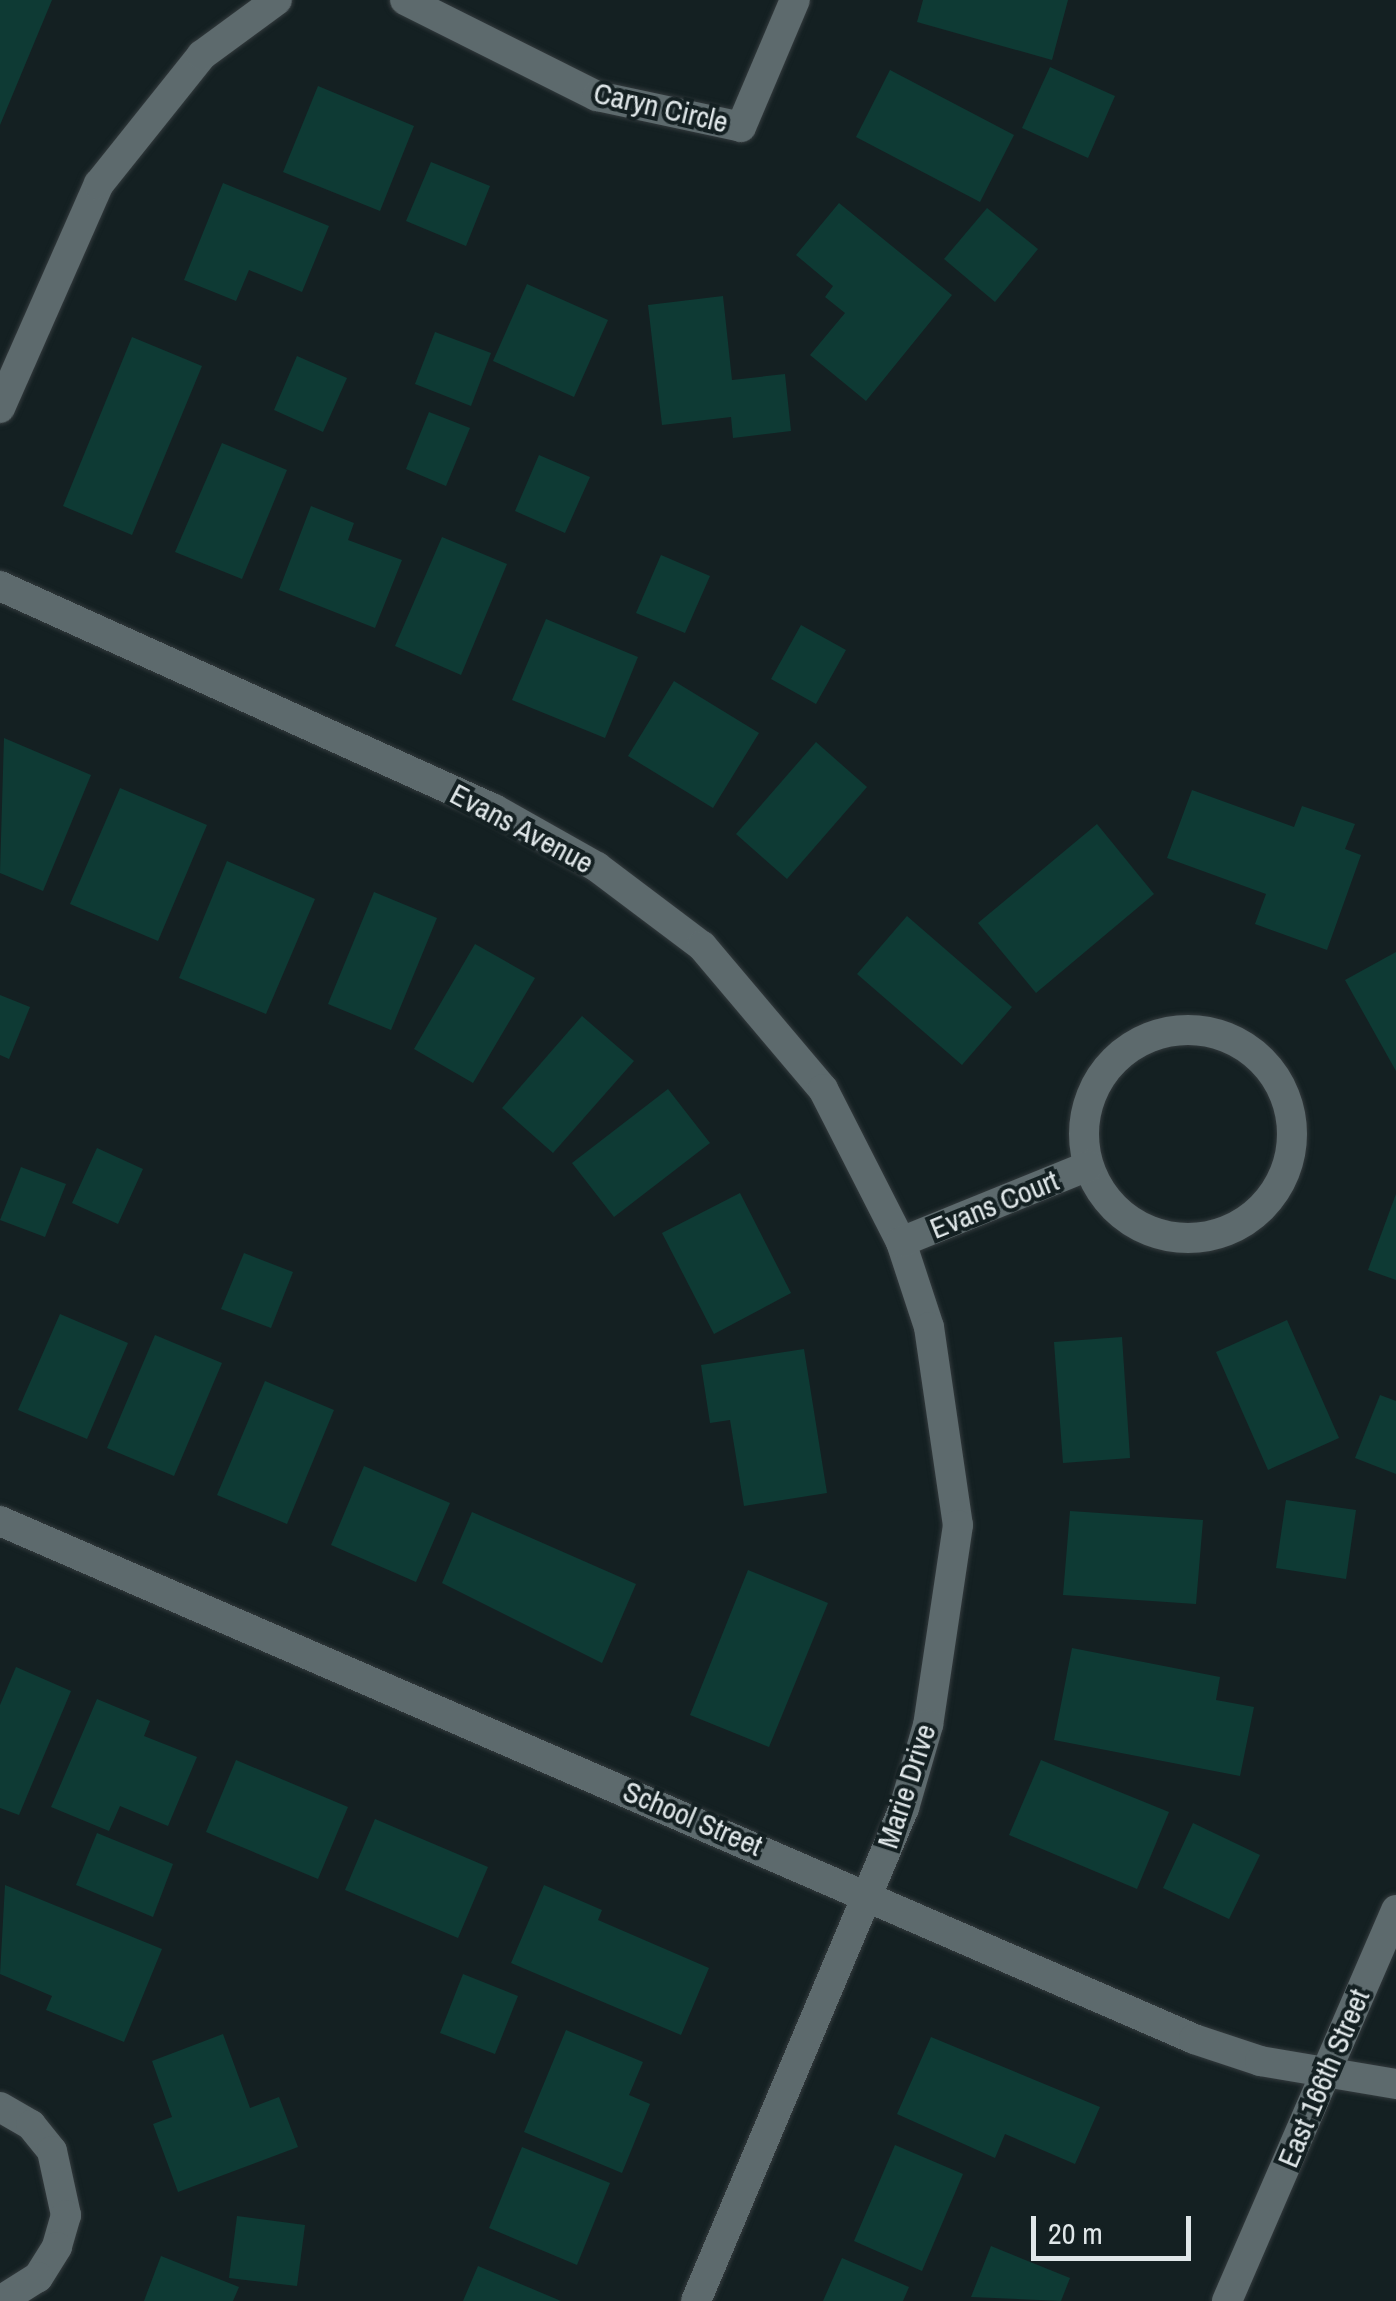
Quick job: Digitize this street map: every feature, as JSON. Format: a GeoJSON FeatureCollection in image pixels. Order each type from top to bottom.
{"type":"FeatureCollection","features":[{"type":"Feature","properties":{"kind":"street"},"geometry":{"type":"LineString","coordinates":[[0,408],[99,184],[202,54],[277,0]]}},
{"type":"Feature","properties":{"kind":"street","name":"Caryn Circle"},"geometry":{"type":"LineString","coordinates":[[405,0],[597,96],[741,127],[795,0]]}},
{"type":"Feature","properties":{"kind":"street","name":"Evans Avenue"},"geometry":{"type":"LineString","coordinates":[[0,586],[494,808],[597,866],[702,946],[824,1088],[901,1242]]}},
{"type":"Feature","properties":{"kind":"street","name":"Evans Court"},"geometry":{"type":"LineString","coordinates":[[1198,1029],[1232,1038],[1260,1058],[1281,1084],[1292,1118],[1292,1153],[1280,1185],[1258,1212],[1229,1231],[1195,1239],[1161,1236],[1129,1222],[1104,1197],[1088,1166],[1083,1132],[1090,1098],[1106,1068],[1133,1046],[1164,1032],[1198,1029]]}},
{"type":"Feature","properties":{"kind":"street","name":"Evans Court"},"geometry":{"type":"LineString","coordinates":[[901,1242],[1088,1166]]}},
{"type":"Feature","properties":{"kind":"street","name":"Marie Drive"},"geometry":{"type":"LineString","coordinates":[[696,2301],[904,1808],[928,1726],[958,1526],[930,1327],[901,1242]]}},
{"type":"Feature","properties":{"kind":"street","name":"School Street"},"geometry":{"type":"LineString","coordinates":[[0,1521],[869,1894],[1194,2039],[1260,2061],[1396,2084]]}},
{"type":"Feature","properties":{"kind":"street","name":"East 166th Street"},"geometry":{"type":"LineString","coordinates":[[1227,2301],[1396,1910]]}},
{"type":"Feature","properties":{"kind":"street"},"geometry":{"type":"LineString","coordinates":[[0,2108],[31,2125],[52,2151],[66,2215],[57,2247],[38,2277],[0,2300]]}},
{"type":"Feature","properties":{"kind":"building"},"geometry":{"type":"Polygon","coordinates":[[[0,0],[52,0],[0,125],[0,0]]]}},
{"type":"Feature","properties":{"kind":"building"},"geometry":{"type":"Polygon","coordinates":[[[923,0],[1068,0],[1052,60],[917,22],[923,0]]]}},
{"type":"Feature","properties":{"kind":"building"},"geometry":{"type":"Polygon","coordinates":[[[1050,67],[1115,96],[1088,158],[1022,128],[1050,67]]]}},
{"type":"Feature","properties":{"kind":"building"},"geometry":{"type":"Polygon","coordinates":[[[890,70],[1014,135],[980,202],[856,137],[890,70]]]}},
{"type":"Feature","properties":{"kind":"building"},"geometry":{"type":"Polygon","coordinates":[[[318,86],[414,126],[380,211],[283,172],[318,86]]]}},
{"type":"Feature","properties":{"kind":"building"},"geometry":{"type":"Polygon","coordinates":[[[431,162],[490,186],[466,246],[406,221],[431,162]]]}},
{"type":"Feature","properties":{"kind":"building"},"geometry":{"type":"Polygon","coordinates":[[[223,183],[329,226],[302,292],[249,270],[236,301],[184,280],[223,183]]]}},
{"type":"Feature","properties":{"kind":"building"},"geometry":{"type":"Polygon","coordinates":[[[839,203],[952,295],[866,401],[810,355],[845,313],[825,297],[833,286],[796,255],[839,203]]]}},
{"type":"Feature","properties":{"kind":"building"},"geometry":{"type":"Polygon","coordinates":[[[987,208],[1038,249],[995,302],[944,259],[987,208]]]}},
{"type":"Feature","properties":{"kind":"building"},"geometry":{"type":"Polygon","coordinates":[[[527,284],[608,320],[574,397],[493,361],[527,284]]]}},
{"type":"Feature","properties":{"kind":"building"},"geometry":{"type":"Polygon","coordinates":[[[723,296],[732,380],[785,374],[791,431],[733,438],[731,417],[662,425],[648,305],[723,296]]]}},
{"type":"Feature","properties":{"kind":"building"},"geometry":{"type":"Polygon","coordinates":[[[435,332],[491,353],[471,406],[415,384],[435,332]]]}},
{"type":"Feature","properties":{"kind":"building"},"geometry":{"type":"Polygon","coordinates":[[[132,337],[202,366],[132,535],[63,506],[132,337]]]}},
{"type":"Feature","properties":{"kind":"building"},"geometry":{"type":"Polygon","coordinates":[[[297,356],[347,378],[323,432],[274,410],[297,356]]]}},
{"type":"Feature","properties":{"kind":"building"},"geometry":{"type":"Polygon","coordinates":[[[429,412],[470,428],[446,486],[406,469],[429,412]]]}},
{"type":"Feature","properties":{"kind":"building"},"geometry":{"type":"Polygon","coordinates":[[[222,443],[287,470],[242,579],[175,552],[222,443]]]}},
{"type":"Feature","properties":{"kind":"building"},"geometry":{"type":"Polygon","coordinates":[[[539,455],[590,477],[565,533],[515,511],[539,455]]]}},
{"type":"Feature","properties":{"kind":"building"},"geometry":{"type":"Polygon","coordinates":[[[311,506],[354,523],[348,540],[402,560],[375,628],[279,590],[311,506]]]}},
{"type":"Feature","properties":{"kind":"building"},"geometry":{"type":"Polygon","coordinates":[[[442,537],[507,564],[461,675],[395,646],[442,537]]]}},
{"type":"Feature","properties":{"kind":"building"},"geometry":{"type":"Polygon","coordinates":[[[661,555],[710,576],[685,633],[636,613],[661,555]]]}},
{"type":"Feature","properties":{"kind":"building"},"geometry":{"type":"Polygon","coordinates":[[[546,619],[638,657],[605,738],[512,700],[546,619]]]}},
{"type":"Feature","properties":{"kind":"building"},"geometry":{"type":"Polygon","coordinates":[[[801,625],[846,650],[816,704],[771,679],[801,625]]]}},
{"type":"Feature","properties":{"kind":"building"},"geometry":{"type":"Polygon","coordinates":[[[674,681],[759,733],[713,808],[628,756],[674,681]]]}},
{"type":"Feature","properties":{"kind":"building"},"geometry":{"type":"Polygon","coordinates":[[[4,738],[91,775],[43,891],[0,873],[4,738]]]}},
{"type":"Feature","properties":{"kind":"building"},"geometry":{"type":"Polygon","coordinates":[[[816,742],[867,787],[787,879],[736,834],[816,742]]]}},
{"type":"Feature","properties":{"kind":"building"},"geometry":{"type":"Polygon","coordinates":[[[120,788],[207,825],[158,941],[70,904],[120,788]]]}},
{"type":"Feature","properties":{"kind":"building"},"geometry":{"type":"Polygon","coordinates":[[[1192,790],[1294,827],[1302,806],[1355,824],[1345,849],[1361,855],[1327,950],[1255,924],[1266,894],[1167,858],[1192,790]]]}},
{"type":"Feature","properties":{"kind":"building"},"geometry":{"type":"Polygon","coordinates":[[[1097,824],[1154,894],[1036,993],[978,923],[1097,824]]]}},
{"type":"Feature","properties":{"kind":"building"},"geometry":{"type":"Polygon","coordinates":[[[227,861],[315,899],[266,1014],[179,978],[227,861]]]}},
{"type":"Feature","properties":{"kind":"building"},"geometry":{"type":"Polygon","coordinates":[[[374,892],[437,918],[391,1030],[328,1004],[374,892]]]}},
{"type":"Feature","properties":{"kind":"building"},"geometry":{"type":"Polygon","coordinates":[[[907,916],[1012,1007],[962,1065],[857,974],[907,916]]]}},
{"type":"Feature","properties":{"kind":"building"},"geometry":{"type":"Polygon","coordinates":[[[475,944],[535,978],[473,1083],[414,1049],[475,944]]]}},
{"type":"Feature","properties":{"kind":"building"},"geometry":{"type":"Polygon","coordinates":[[[1396,952],[1396,1071],[1345,980],[1396,952]]]}},
{"type":"Feature","properties":{"kind":"building"},"geometry":{"type":"Polygon","coordinates":[[[0,995],[30,1007],[9,1059],[0,1055],[0,995]]]}},
{"type":"Feature","properties":{"kind":"building"},"geometry":{"type":"Polygon","coordinates":[[[582,1016],[634,1061],[553,1153],[502,1108],[582,1016]]]}},
{"type":"Feature","properties":{"kind":"building"},"geometry":{"type":"Polygon","coordinates":[[[668,1089],[710,1143],[614,1217],[572,1163],[668,1089]]]}},
{"type":"Feature","properties":{"kind":"building"},"geometry":{"type":"Polygon","coordinates":[[[97,1148],[143,1169],[118,1224],[72,1203],[97,1148]]]}},
{"type":"Feature","properties":{"kind":"building"},"geometry":{"type":"Polygon","coordinates":[[[21,1167],[66,1184],[45,1237],[0,1220],[21,1167]]]}},
{"type":"Feature","properties":{"kind":"building"},"geometry":{"type":"Polygon","coordinates":[[[740,1193],[791,1293],[714,1334],[662,1233],[740,1193]]]}},
{"type":"Feature","properties":{"kind":"building"},"geometry":{"type":"Polygon","coordinates":[[[1396,1194],[1396,1280],[1368,1270],[1396,1194]]]}},
{"type":"Feature","properties":{"kind":"building"},"geometry":{"type":"Polygon","coordinates":[[[244,1253],[293,1272],[271,1328],[221,1309],[244,1253]]]}},
{"type":"Feature","properties":{"kind":"building"},"geometry":{"type":"Polygon","coordinates":[[[60,1314],[128,1343],[87,1439],[18,1410],[60,1314]]]}},
{"type":"Feature","properties":{"kind":"building"},"geometry":{"type":"Polygon","coordinates":[[[1287,1320],[1339,1438],[1268,1470],[1216,1352],[1287,1320]]]}},
{"type":"Feature","properties":{"kind":"building"},"geometry":{"type":"Polygon","coordinates":[[[155,1335],[222,1363],[174,1476],[107,1448],[155,1335]]]}},
{"type":"Feature","properties":{"kind":"building"},"geometry":{"type":"Polygon","coordinates":[[[1122,1337],[1130,1458],[1063,1463],[1054,1342],[1122,1337]]]}},
{"type":"Feature","properties":{"kind":"building"},"geometry":{"type":"Polygon","coordinates":[[[804,1349],[827,1493],[744,1506],[730,1420],[710,1423],[701,1365],[804,1349]]]}},
{"type":"Feature","properties":{"kind":"building"},"geometry":{"type":"Polygon","coordinates":[[[265,1381],[334,1410],[287,1524],[217,1495],[265,1381]]]}},
{"type":"Feature","properties":{"kind":"building"},"geometry":{"type":"Polygon","coordinates":[[[1380,1395],[1396,1401],[1396,1474],[1355,1458],[1380,1395]]]}},
{"type":"Feature","properties":{"kind":"building"},"geometry":{"type":"Polygon","coordinates":[[[364,1466],[450,1503],[416,1582],[331,1545],[364,1466]]]}},
{"type":"Feature","properties":{"kind":"building"},"geometry":{"type":"Polygon","coordinates":[[[1286,1500],[1356,1510],[1346,1579],[1276,1568],[1286,1500]]]}},
{"type":"Feature","properties":{"kind":"building"},"geometry":{"type":"Polygon","coordinates":[[[1070,1511],[1203,1520],[1196,1604],[1063,1595],[1070,1511]]]}},
{"type":"Feature","properties":{"kind":"building"},"geometry":{"type":"Polygon","coordinates":[[[472,1512],[636,1584],[602,1663],[442,1583],[472,1512]]]}},
{"type":"Feature","properties":{"kind":"building"},"geometry":{"type":"Polygon","coordinates":[[[748,1570],[828,1603],[769,1747],[690,1715],[748,1570]]]}},
{"type":"Feature","properties":{"kind":"building"},"geometry":{"type":"Polygon","coordinates":[[[1072,1648],[1220,1677],[1216,1700],[1254,1707],[1240,1776],[1054,1740],[1072,1648]]]}},
{"type":"Feature","properties":{"kind":"building"},"geometry":{"type":"Polygon","coordinates":[[[16,1667],[71,1691],[19,1815],[0,1808],[0,1705],[16,1667]]]}},
{"type":"Feature","properties":{"kind":"building"},"geometry":{"type":"Polygon","coordinates":[[[97,1699],[150,1721],[144,1736],[197,1757],[168,1826],[120,1806],[109,1831],[51,1807],[97,1699]]]}},
{"type":"Feature","properties":{"kind":"building"},"geometry":{"type":"Polygon","coordinates":[[[236,1760],[348,1807],[318,1879],[206,1832],[236,1760]]]}},
{"type":"Feature","properties":{"kind":"building"},"geometry":{"type":"Polygon","coordinates":[[[1041,1760],[1169,1812],[1137,1889],[1009,1835],[1041,1760]]]}},
{"type":"Feature","properties":{"kind":"building"},"geometry":{"type":"Polygon","coordinates":[[[375,1819],[488,1867],[458,1938],[345,1890],[375,1819]]]}},
{"type":"Feature","properties":{"kind":"building"},"geometry":{"type":"Polygon","coordinates":[[[1193,1823],[1260,1855],[1229,1919],[1163,1888],[1193,1823]]]}},
{"type":"Feature","properties":{"kind":"building"},"geometry":{"type":"Polygon","coordinates":[[[97,1833],[173,1864],[153,1917],[76,1885],[97,1833]]]}},
{"type":"Feature","properties":{"kind":"building"},"geometry":{"type":"Polygon","coordinates":[[[5,1885],[162,1949],[124,2042],[46,2010],[52,1996],[0,1974],[5,1885]]]}},
{"type":"Feature","properties":{"kind":"building"},"geometry":{"type":"Polygon","coordinates":[[[544,1885],[602,1910],[598,1920],[709,1968],[681,2035],[511,1963],[544,1885]]]}},
{"type":"Feature","properties":{"kind":"building"},"geometry":{"type":"Polygon","coordinates":[[[463,1974],[518,1996],[495,2054],[440,2033],[463,1974]]]}},
{"type":"Feature","properties":{"kind":"building"},"geometry":{"type":"Polygon","coordinates":[[[566,2030],[643,2062],[629,2095],[650,2104],[622,2173],[524,2132],[566,2030]]]}},
{"type":"Feature","properties":{"kind":"building"},"geometry":{"type":"Polygon","coordinates":[[[223,2034],[250,2108],[279,2097],[298,2147],[178,2192],[153,2124],[172,2117],[152,2061],[223,2034]]]}},
{"type":"Feature","properties":{"kind":"building"},"geometry":{"type":"Polygon","coordinates":[[[931,2037],[1100,2107],[1075,2164],[1005,2134],[995,2158],[897,2114],[931,2037]]]}},
{"type":"Feature","properties":{"kind":"building"},"geometry":{"type":"Polygon","coordinates":[[[895,2145],[963,2174],[922,2271],[854,2241],[895,2145]]]}},
{"type":"Feature","properties":{"kind":"building"},"geometry":{"type":"Polygon","coordinates":[[[522,2147],[610,2183],[577,2265],[489,2228],[522,2147]]]}},
{"type":"Feature","properties":{"kind":"building"},"geometry":{"type":"Polygon","coordinates":[[[237,2216],[305,2225],[297,2286],[229,2278],[237,2216]]]}},
{"type":"Feature","properties":{"kind":"building"},"geometry":{"type":"Polygon","coordinates":[[[991,2246],[1070,2278],[1061,2301],[971,2297],[991,2246]]]}},
{"type":"Feature","properties":{"kind":"building"},"geometry":{"type":"Polygon","coordinates":[[[161,2256],[239,2287],[233,2301],[144,2301],[161,2256]]]}},
{"type":"Feature","properties":{"kind":"building"},"geometry":{"type":"Polygon","coordinates":[[[842,2258],[909,2287],[903,2301],[823,2301],[842,2258]]]}},
{"type":"Feature","properties":{"kind":"building"},"geometry":{"type":"Polygon","coordinates":[[[478,2266],[561,2301],[463,2301],[478,2266]]]}}]}
